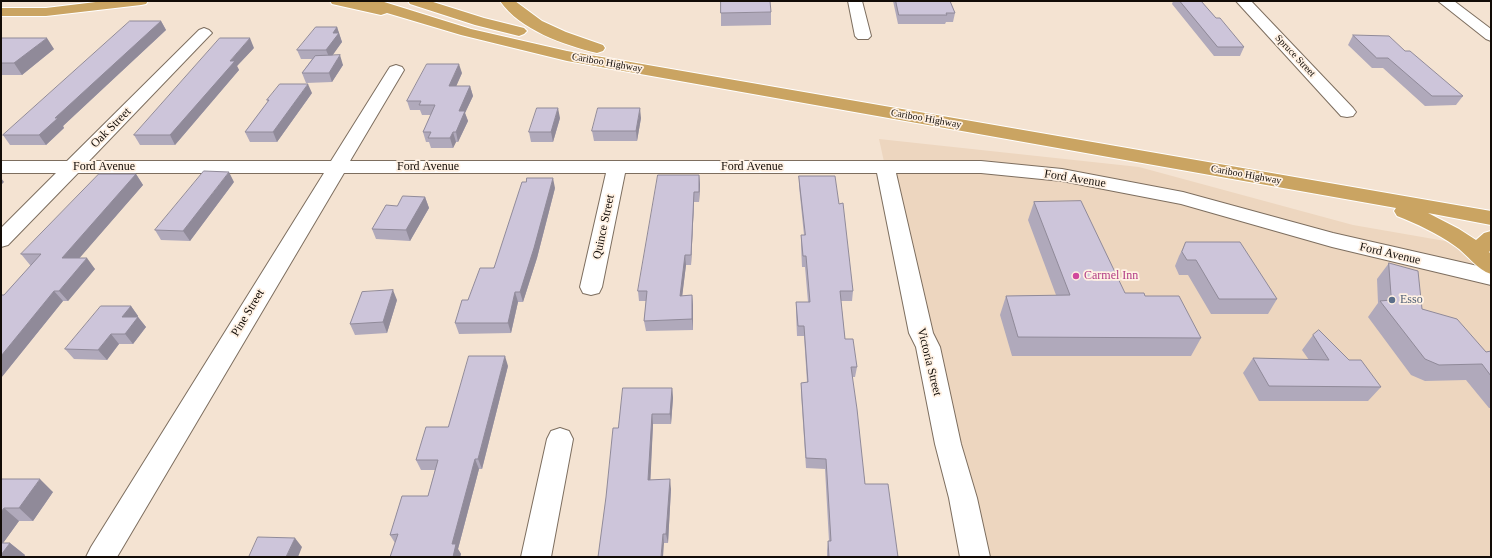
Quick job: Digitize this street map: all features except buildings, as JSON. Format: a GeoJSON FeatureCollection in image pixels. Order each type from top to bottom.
{"type":"FeatureCollection","features":[{"type":"Feature","properties":{"kind":"highway"},"geometry":{"type":"LineString","coordinates":[[1,2],[34,4],[71,1]]}},
{"type":"Feature","properties":{"kind":"highway"},"geometry":{"type":"LineString","coordinates":[[1,12],[46,12],[142,1]]}},
{"type":"Feature","properties":{"kind":"highway"},"geometry":{"type":"LineString","coordinates":[[337,1],[417,19]]}},
{"type":"Feature","properties":{"kind":"highway","name":"Cariboo Highway"},"geometry":{"type":"LineString","coordinates":[[367,1],[417,19],[486,39],[567,56],[1491,218]]}},
{"type":"Feature","properties":{"kind":"highway","name":"Cariboo Highway"},"geometry":{"type":"LineString","coordinates":[[415,1],[480,22],[597,48],[1491,203]]}},
{"type":"Feature","properties":{"kind":"highway"},"geometry":{"type":"LineString","coordinates":[[507,1],[532,22],[562,36],[597,48]]}},
{"type":"Feature","properties":{"kind":"highway"},"geometry":{"type":"LineString","coordinates":[[1362,196],[1425,219],[1457,237],[1484,245],[1491,268]]}},
{"type":"Feature","properties":{"kind":"street"},"geometry":{"type":"LineString","coordinates":[[855,1],[863,36]]}},
{"type":"Feature","properties":{"kind":"street","name":"Spruce Street"},"geometry":{"type":"LineString","coordinates":[[1243,1],[1347,112]]}},
{"type":"Feature","properties":{"kind":"street"},"geometry":{"type":"LineString","coordinates":[[1445,1],[1491,36]]}},
{"type":"Feature","properties":{"kind":"street","name":"Oak Street"},"geometry":{"type":"LineString","coordinates":[[1,240],[204,33]]}},
{"type":"Feature","properties":{"kind":"street","name":"Pine Street"},"geometry":{"type":"LineString","coordinates":[[101,557],[396,70]]}},
{"type":"Feature","properties":{"kind":"street","name":"Ford Avenue"},"geometry":{"type":"LineString","coordinates":[[1,167],[885,166],[981,168],[1062,175],[1183,198],[1332,240],[1491,277]]}},
{"type":"Feature","properties":{"kind":"street","name":"Victoria Street"},"geometry":{"type":"LineString","coordinates":[[885,166],[921,333],[928,347],[948,444],[963,498],[975,557]]}},
{"type":"Feature","properties":{"kind":"street","name":"Quince Street"},"geometry":{"type":"LineString","coordinates":[[591,287],[617,167]]}},
{"type":"Feature","properties":{"kind":"street"},"geometry":{"type":"LineString","coordinates":[[536,557],[560,439]]}},
{"type":"Feature","properties":{"kind":"shaded area"},"geometry":{"type":"Polygon","coordinates":[[[879,139],[1139,167],[1353,225],[1491,249],[1491,557],[971,557],[879,139]]]}},
{"type":"Feature","properties":{"kind":"place","name":"Carmel Inn"},"geometry":{"type":"Point","coordinates":[1076,276]}},
{"type":"Feature","properties":{"kind":"place","name":"Esso"},"geometry":{"type":"Point","coordinates":[1392,300]}}]}
